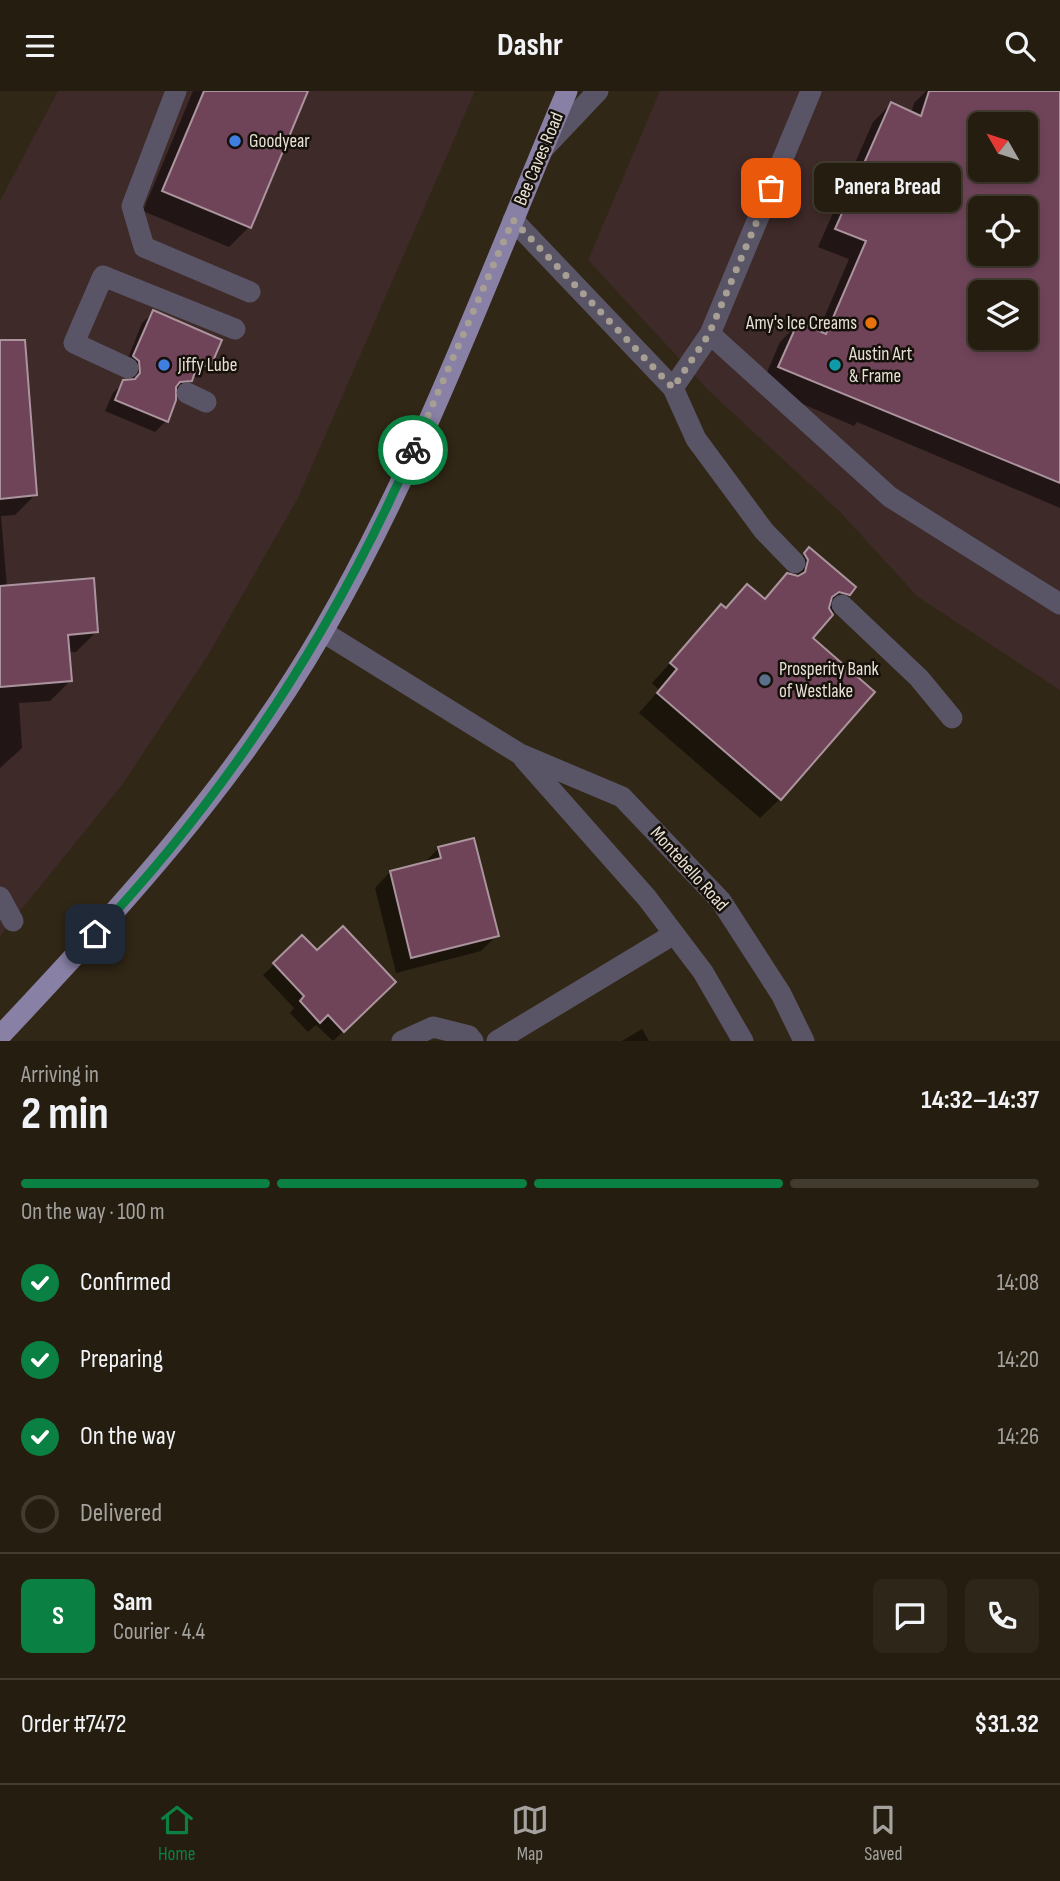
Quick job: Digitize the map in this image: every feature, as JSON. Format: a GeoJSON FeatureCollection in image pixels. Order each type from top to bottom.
{"type":"FeatureCollection","features":[{"type":"Feature","properties":{"kind":"main road","name":"Bee Caves Road"},"geometry":{"type":"LineString","coordinates":[[0,1037],[112,916],[203,807],[259,732],[323,632],[410,459],[567,91]]}},
{"type":"Feature","properties":{"kind":"street"},"geometry":{"type":"LineString","coordinates":[[176,91],[132,206],[144,247],[250,292]]}},
{"type":"Feature","properties":{"kind":"street"},"geometry":{"type":"LineString","coordinates":[[542,150],[598,91]]}},
{"type":"Feature","properties":{"kind":"street"},"geometry":{"type":"LineString","coordinates":[[673,388],[709,334],[811,91]]}},
{"type":"Feature","properties":{"kind":"street"},"geometry":{"type":"LineString","coordinates":[[513,220],[673,388],[696,439],[764,531],[795,562]]}},
{"type":"Feature","properties":{"kind":"street"},"geometry":{"type":"LineString","coordinates":[[128,368],[74,344],[103,276],[235,329]]}},
{"type":"Feature","properties":{"kind":"street"},"geometry":{"type":"LineString","coordinates":[[709,334],[890,497],[1060,604]]}},
{"type":"Feature","properties":{"kind":"street"},"geometry":{"type":"LineString","coordinates":[[842,605],[919,678],[952,718]]}},
{"type":"Feature","properties":{"kind":"street","name":"Montebello Road"},"geometry":{"type":"LineString","coordinates":[[323,632],[520,754],[622,797],[722,901],[781,993],[804,1041]]}},
{"type":"Feature","properties":{"kind":"street","name":"Montebello Road"},"geometry":{"type":"LineString","coordinates":[[520,754],[647,898],[703,972],[743,1041]]}},
{"type":"Feature","properties":{"kind":"street"},"geometry":{"type":"LineString","coordinates":[[0,897],[13,921]]}},
{"type":"Feature","properties":{"kind":"street"},"geometry":{"type":"LineString","coordinates":[[497,1041],[674,934]]}},
{"type":"Feature","properties":{"kind":"street"},"geometry":{"type":"LineString","coordinates":[[402,1041],[433,1027],[469,1036],[473,1041]]}},
{"type":"Feature","properties":{"kind":"shaded area"},"geometry":{"type":"Polygon","coordinates":[[[58,91],[475,91],[298,498],[208,655],[122,785],[0,936],[0,201],[58,91]]]}},
{"type":"Feature","properties":{"kind":"shaded area"},"geometry":{"type":"Polygon","coordinates":[[[660,91],[1060,91],[1060,690],[918,597],[841,513],[709,391],[588,260],[660,91]]]}},
{"type":"Feature","properties":{"kind":"building","name":"Goodyear"},"geometry":{"type":"Polygon","coordinates":[[[204,91],[308,91],[251,228],[162,191],[204,91]]]}},
{"type":"Feature","properties":{"kind":"building"},"geometry":{"type":"Polygon","coordinates":[[[929,91],[1060,91],[1060,483],[778,367],[798,322],[826,334],[866,241],[835,229],[891,102],[921,116],[929,91]]]}},
{"type":"Feature","properties":{"kind":"building","name":"Jiffy Lube"},"geometry":{"type":"Polygon","coordinates":[[[153,310],[222,340],[210,368],[198,363],[192,381],[180,382],[176,387],[176,400],[168,422],[115,400],[123,380],[135,379],[140,373],[139,361],[133,356],[153,310]]]}},
{"type":"Feature","properties":{"kind":"building"},"geometry":{"type":"Polygon","coordinates":[[[0,340],[25,340],[37,495],[0,499],[0,340]]]}},
{"type":"Feature","properties":{"kind":"building","name":"Prosperity Bank of Westlake"},"geometry":{"type":"Polygon","coordinates":[[[809,547],[856,587],[850,595],[839,592],[832,597],[829,608],[833,615],[813,638],[875,692],[781,800],[657,693],[677,669],[670,663],[721,604],[726,608],[747,584],[765,599],[787,573],[798,576],[805,572],[808,560],[804,553],[809,547]]]}},
{"type":"Feature","properties":{"kind":"building"},"geometry":{"type":"Polygon","coordinates":[[[94,578],[98,632],[68,635],[72,681],[0,687],[0,586],[94,578]]]}},
{"type":"Feature","properties":{"kind":"building"},"geometry":{"type":"Polygon","coordinates":[[[474,838],[499,936],[411,958],[390,871],[441,858],[438,847],[474,838]]]}},
{"type":"Feature","properties":{"kind":"building"},"geometry":{"type":"Polygon","coordinates":[[[343,926],[396,982],[344,1032],[328,1015],[320,1023],[300,1001],[304,996],[273,963],[302,935],[317,950],[343,926]]]}},
{"type":"Feature","properties":{"kind":"way so far"},"geometry":{"type":"LineString","coordinates":[[413,450],[513,220],[673,388],[709,334],[771,188]]}},
{"type":"Feature","properties":{"kind":"place","name":"Goodyear"},"geometry":{"type":"Point","coordinates":[235,141]}},
{"type":"Feature","properties":{"kind":"place","name":"Panera Bread"},"geometry":{"type":"Point","coordinates":[771,188]}},
{"type":"Feature","properties":{"kind":"place","name":"Amy's Ice Creams"},"geometry":{"type":"Point","coordinates":[871,323]}},
{"type":"Feature","properties":{"kind":"place","name":"Jiffy Lube"},"geometry":{"type":"Point","coordinates":[164,365]}},
{"type":"Feature","properties":{"kind":"place","name":"Austin Art & Frame"},"geometry":{"type":"Point","coordinates":[835,365]}},
{"type":"Feature","properties":{"kind":"place","name":"Prosperity Bank of Westlake"},"geometry":{"type":"Point","coordinates":[765,680]}},
{"type":"Feature","properties":{"kind":"route"},"geometry":{"type":"LineString","coordinates":[[95,934],[160,860],[259,732],[323,632],[346,590],[413,450]]}}]}
